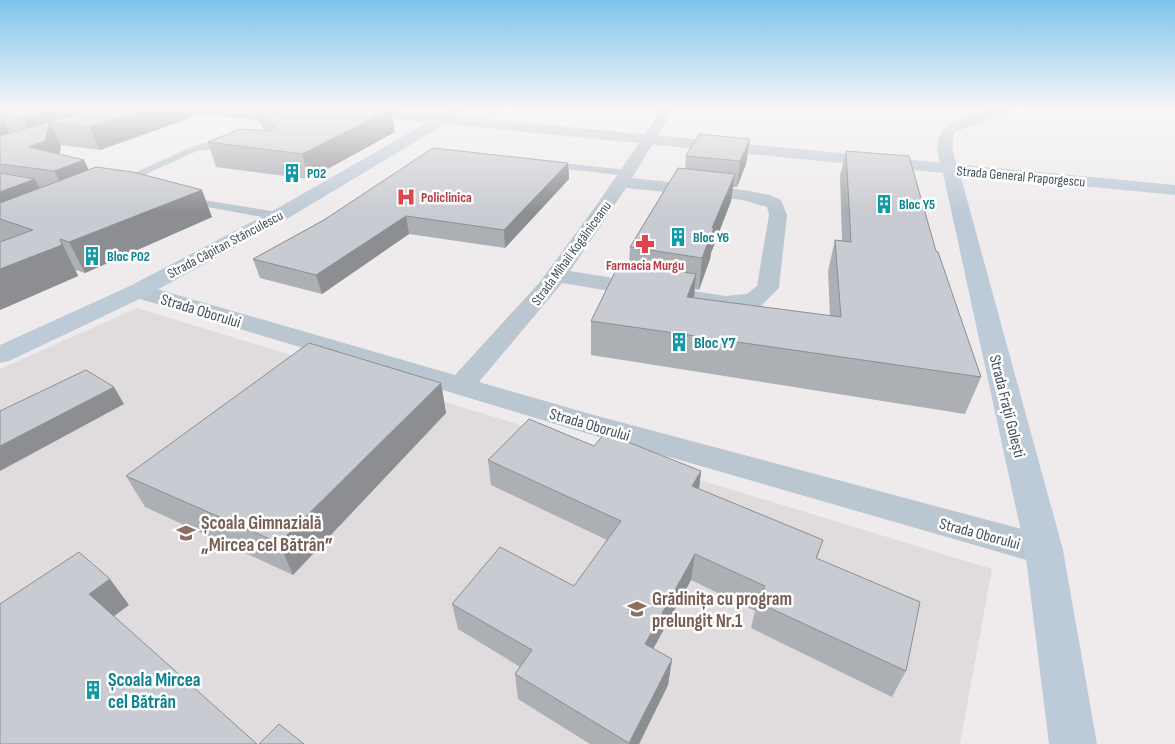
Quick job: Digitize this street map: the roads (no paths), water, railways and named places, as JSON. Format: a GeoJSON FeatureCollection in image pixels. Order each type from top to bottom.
{"type":"FeatureCollection","features":[{"type":"Feature","properties":{"kind":"main road","name":"Strada Căpitan Stănculescu"},"geometry":{"type":"LineString","coordinates":[[0,355],[138,291],[278,216],[400,144]]}},
{"type":"Feature","properties":{"kind":"main road","name":"Strada General Praporgescu"},"geometry":{"type":"LineString","coordinates":[[687,144],[1175,190]]}},
{"type":"Feature","properties":{"kind":"main road","name":"Strada Frații Golești"},"geometry":{"type":"LineString","coordinates":[[950,169],[1044,550],[1073,744]]}},
{"type":"Feature","properties":{"kind":"street","name":"Strada Mihail Kogălniceanu"},"geometry":{"type":"LineString","coordinates":[[460,386],[548,288],[646,144]]}},
{"type":"Feature","properties":{"kind":"street","name":"Strada Frații Golești"},"geometry":{"type":"LineString","coordinates":[[945,144],[950,169]]}},
{"type":"Feature","properties":{"kind":"street"},"geometry":{"type":"LineString","coordinates":[[557,274],[725,302],[753,301],[768,288],[778,215],[775,204],[764,199],[742,195],[624,177]]}},
{"type":"Feature","properties":{"kind":"street","name":"Strada Oborului"},"geometry":{"type":"LineString","coordinates":[[138,291],[460,386],[1044,550]]}},
{"type":"Feature","properties":{"kind":"lane"},"geometry":{"type":"LineString","coordinates":[[128,191],[109,188],[194,149],[205,146],[246,148]]}},
{"type":"Feature","properties":{"kind":"lane"},"geometry":{"type":"LineString","coordinates":[[531,162],[624,177]]}},
{"type":"Feature","properties":{"kind":"lane"},"geometry":{"type":"LineString","coordinates":[[178,199],[278,216]]}},
{"type":"Feature","properties":{"kind":"place","name":"P02"},"geometry":{"type":"Point","coordinates":[292,173]}},
{"type":"Feature","properties":{"kind":"place","name":"Policlinica"},"geometry":{"type":"Point","coordinates":[406,197]}},
{"type":"Feature","properties":{"kind":"place","name":"Bloc Y5"},"geometry":{"type":"Point","coordinates":[884,204]}},
{"type":"Feature","properties":{"kind":"place","name":"Bloc Y6"},"geometry":{"type":"Point","coordinates":[678,237]}},
{"type":"Feature","properties":{"kind":"place","name":"Farmacia Murgu"},"geometry":{"type":"Point","coordinates":[645,244]}},
{"type":"Feature","properties":{"kind":"place","name":"Bloc P02"},"geometry":{"type":"Point","coordinates":[92,256]}},
{"type":"Feature","properties":{"kind":"place","name":"Bloc Y7"},"geometry":{"type":"Point","coordinates":[679,342]}},
{"type":"Feature","properties":{"kind":"place","name":"Școala Gimnazială „Mircea cel Bătrân”"},"geometry":{"type":"Point","coordinates":[186,533]}},
{"type":"Feature","properties":{"kind":"place","name":"Grădinița cu program prelungit Nr.1"},"geometry":{"type":"Point","coordinates":[637,609]}},
{"type":"Feature","properties":{"kind":"place","name":"Școala Mircea cel Bătrân"},"geometry":{"type":"Point","coordinates":[93,690]}}]}
